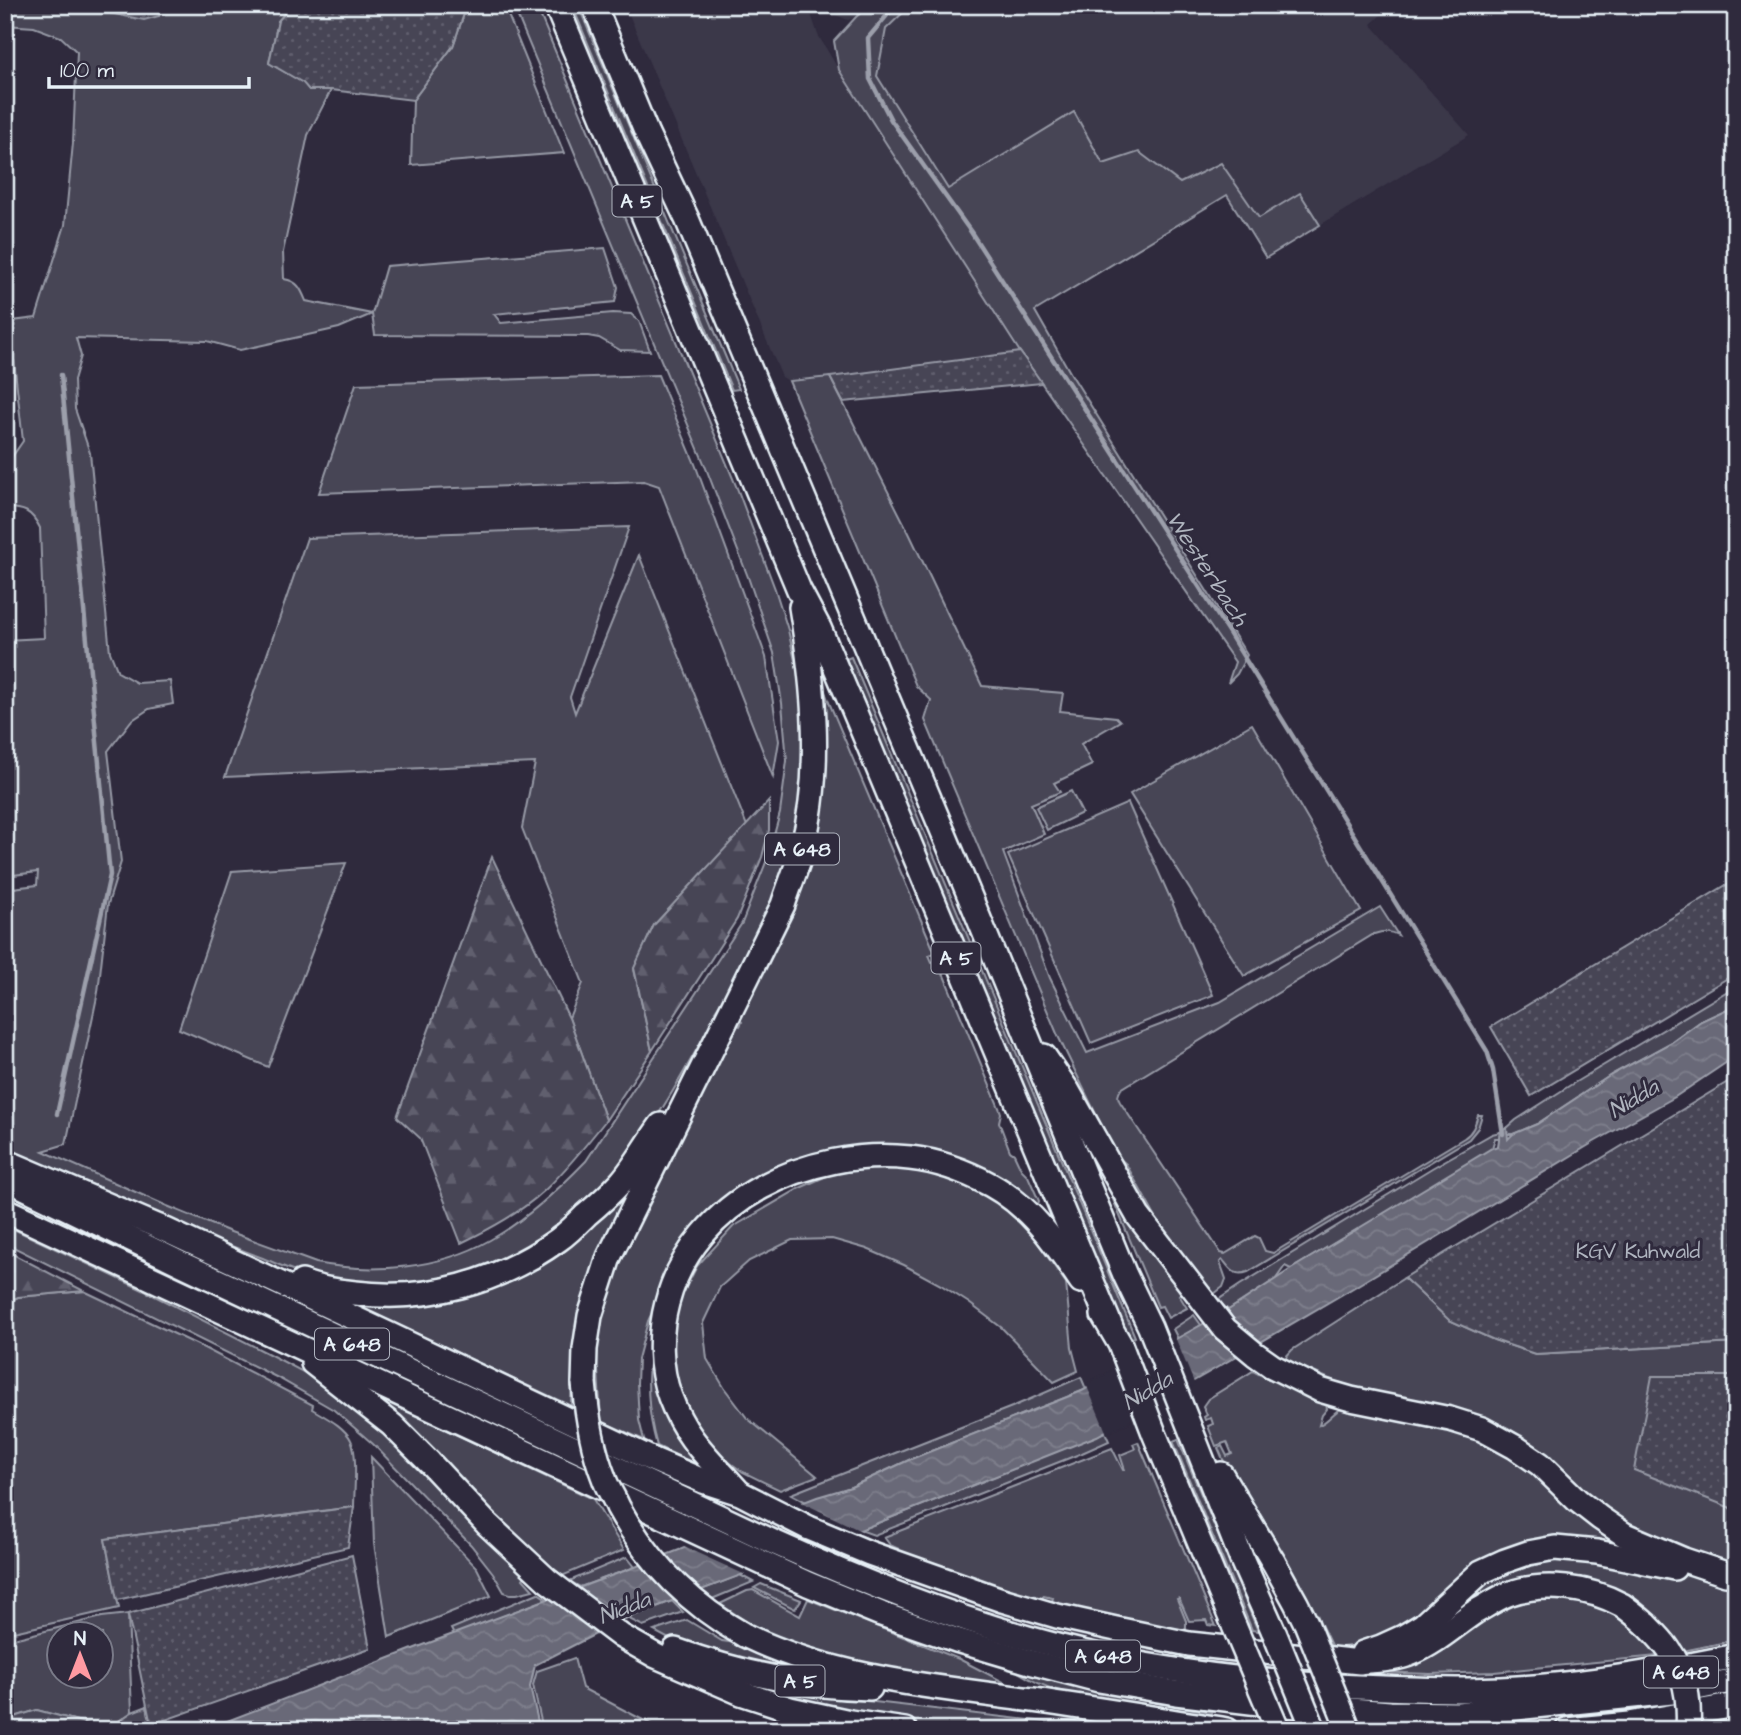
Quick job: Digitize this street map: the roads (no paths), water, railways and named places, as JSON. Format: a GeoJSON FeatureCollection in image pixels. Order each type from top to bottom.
{"type":"FeatureCollection","features":[{"type":"Feature","properties":{"kind":"highway","name":"A 5"},"geometry":{"type":"LineString","coordinates":[[556,5],[1278,1730]]}},
{"type":"Feature","properties":{"kind":"highway","name":"A 5"},"geometry":{"type":"LineString","coordinates":[[594,5],[647,134],[692,232],[1025,1029],[1120,1264],[1150,1327],[1242,1560],[1314,1730]]}},
{"type":"Feature","properties":{"kind":"highway","name":"A 648"},"geometry":{"type":"LineString","coordinates":[[157,1226],[307,1284],[374,1295],[411,1295],[444,1291],[514,1267],[559,1240],[620,1183],[674,1107],[694,1085],[783,905],[802,848],[811,798],[814,751],[809,667],[799,590]]}},
{"type":"Feature","properties":{"kind":"highway"},"geometry":{"type":"LineString","coordinates":[[1025,1029],[1068,1091],[1138,1216],[1225,1329],[1272,1366],[1320,1390],[1450,1419],[1482,1429],[1540,1464],[1577,1500],[1625,1535],[1684,1560],[1731,1575]]}},
{"type":"Feature","properties":{"kind":"highway"},"geometry":{"type":"LineString","coordinates":[[694,1085],[609,1256],[590,1316],[585,1349],[584,1383],[589,1425],[598,1461],[604,1480],[648,1554],[694,1602],[723,1623],[772,1649],[851,1673],[1227,1730]]}},
{"type":"Feature","properties":{"kind":"highway","name":"A 5"},"geometry":{"type":"LineString","coordinates":[[740,1493],[703,1455],[677,1415],[663,1370],[663,1318],[679,1268],[694,1244],[713,1223],[758,1189],[802,1168],[854,1157],[911,1158],[938,1164],[991,1185],[1017,1203],[1053,1240],[1115,1336]]}},
{"type":"Feature","properties":{"kind":"highway","name":"A 648"},"geometry":{"type":"LineString","coordinates":[[5,1161],[157,1226],[649,1458],[740,1493],[808,1528],[951,1583],[1069,1619],[1188,1644],[1315,1658],[1388,1660],[1429,1645],[1471,1615],[1510,1593],[1555,1587],[1578,1589],[1603,1597],[1623,1606],[1647,1625],[1670,1651],[1687,1692],[1688,1730]]}},
{"type":"Feature","properties":{"kind":"highway","name":"A 648"},"geometry":{"type":"LineString","coordinates":[[5,1178],[182,1264],[831,1568],[908,1599],[1028,1638],[1147,1666],[1209,1676],[1296,1684],[1469,1690],[1550,1685],[1645,1674],[1736,1656]]}},
{"type":"Feature","properties":{"kind":"highway","name":"A 648"},"geometry":{"type":"LineString","coordinates":[[5,1209],[808,1584],[881,1614],[1030,1662],[1099,1680],[1176,1693],[1259,1703],[1390,1713],[1458,1714],[1609,1700],[1682,1691],[1736,1680]]}},
{"type":"Feature","properties":{"kind":"highway","name":"A 5"},"geometry":{"type":"LineString","coordinates":[[282,1339],[392,1425],[486,1524],[547,1580],[589,1611],[741,1693],[790,1709],[905,1730]]}},
{"type":"Feature","properties":{"kind":"highway","name":"A 5"},"geometry":{"type":"LineString","coordinates":[[1187,1417],[1306,1623],[1349,1730]]}},
{"type":"Feature","properties":{"kind":"highway"},"geometry":{"type":"LineString","coordinates":[[1315,1658],[1357,1655],[1403,1637],[1423,1625],[1481,1572],[1505,1560],[1528,1553],[1555,1548],[1597,1552],[1668,1567],[1731,1575]]}},
{"type":"Feature","properties":{"kind":"highway","name":"A 5"},"geometry":{"type":"LineString","coordinates":[[662,1652],[809,1683],[857,1688],[938,1688]]}},
{"type":"Feature","properties":{"kind":"highway","name":"A 648"},"geometry":{"type":"LineString","coordinates":[[1450,1730],[1526,1719],[1609,1700]]}},
{"type":"Feature","properties":{"kind":"highway","name":"A 648"},"geometry":{"type":"LineString","coordinates":[[1567,1730],[1629,1724],[1736,1705]]}},
{"type":"Feature","properties":{"kind":"water","name":"Nidda"},"geometry":{"type":"Polygon","coordinates":[[[1736,1005],[1736,1056],[1675,1097],[1594,1142],[1348,1291],[1097,1436],[627,1618],[535,1665],[530,1687],[540,1730],[204,1730],[817,1497],[851,1487],[911,1459],[1082,1391],[1230,1309],[1291,1269],[1498,1146],[1500,1132],[1507,1128],[1508,1139],[1513,1134],[1537,1124],[1611,1075],[1672,1042],[1701,1021],[1736,1005]]]}},
{"type":"Feature","properties":{"kind":"waterway","name":"Westerbach"},"geometry":{"type":"LineString","coordinates":[[898,5],[868,38],[870,79],[891,120],[971,232],[1229,633],[1487,1051],[1493,1070],[1503,1134]]}},
{"type":"Feature","properties":{"kind":"waterway"},"geometry":{"type":"LineString","coordinates":[[57,1114],[110,875],[61,375]]}},
{"type":"Feature","properties":{"kind":"park label","name":"KGV Kuhwald"},"geometry":{"type":"Point","coordinates":[1638,1251]}}]}
